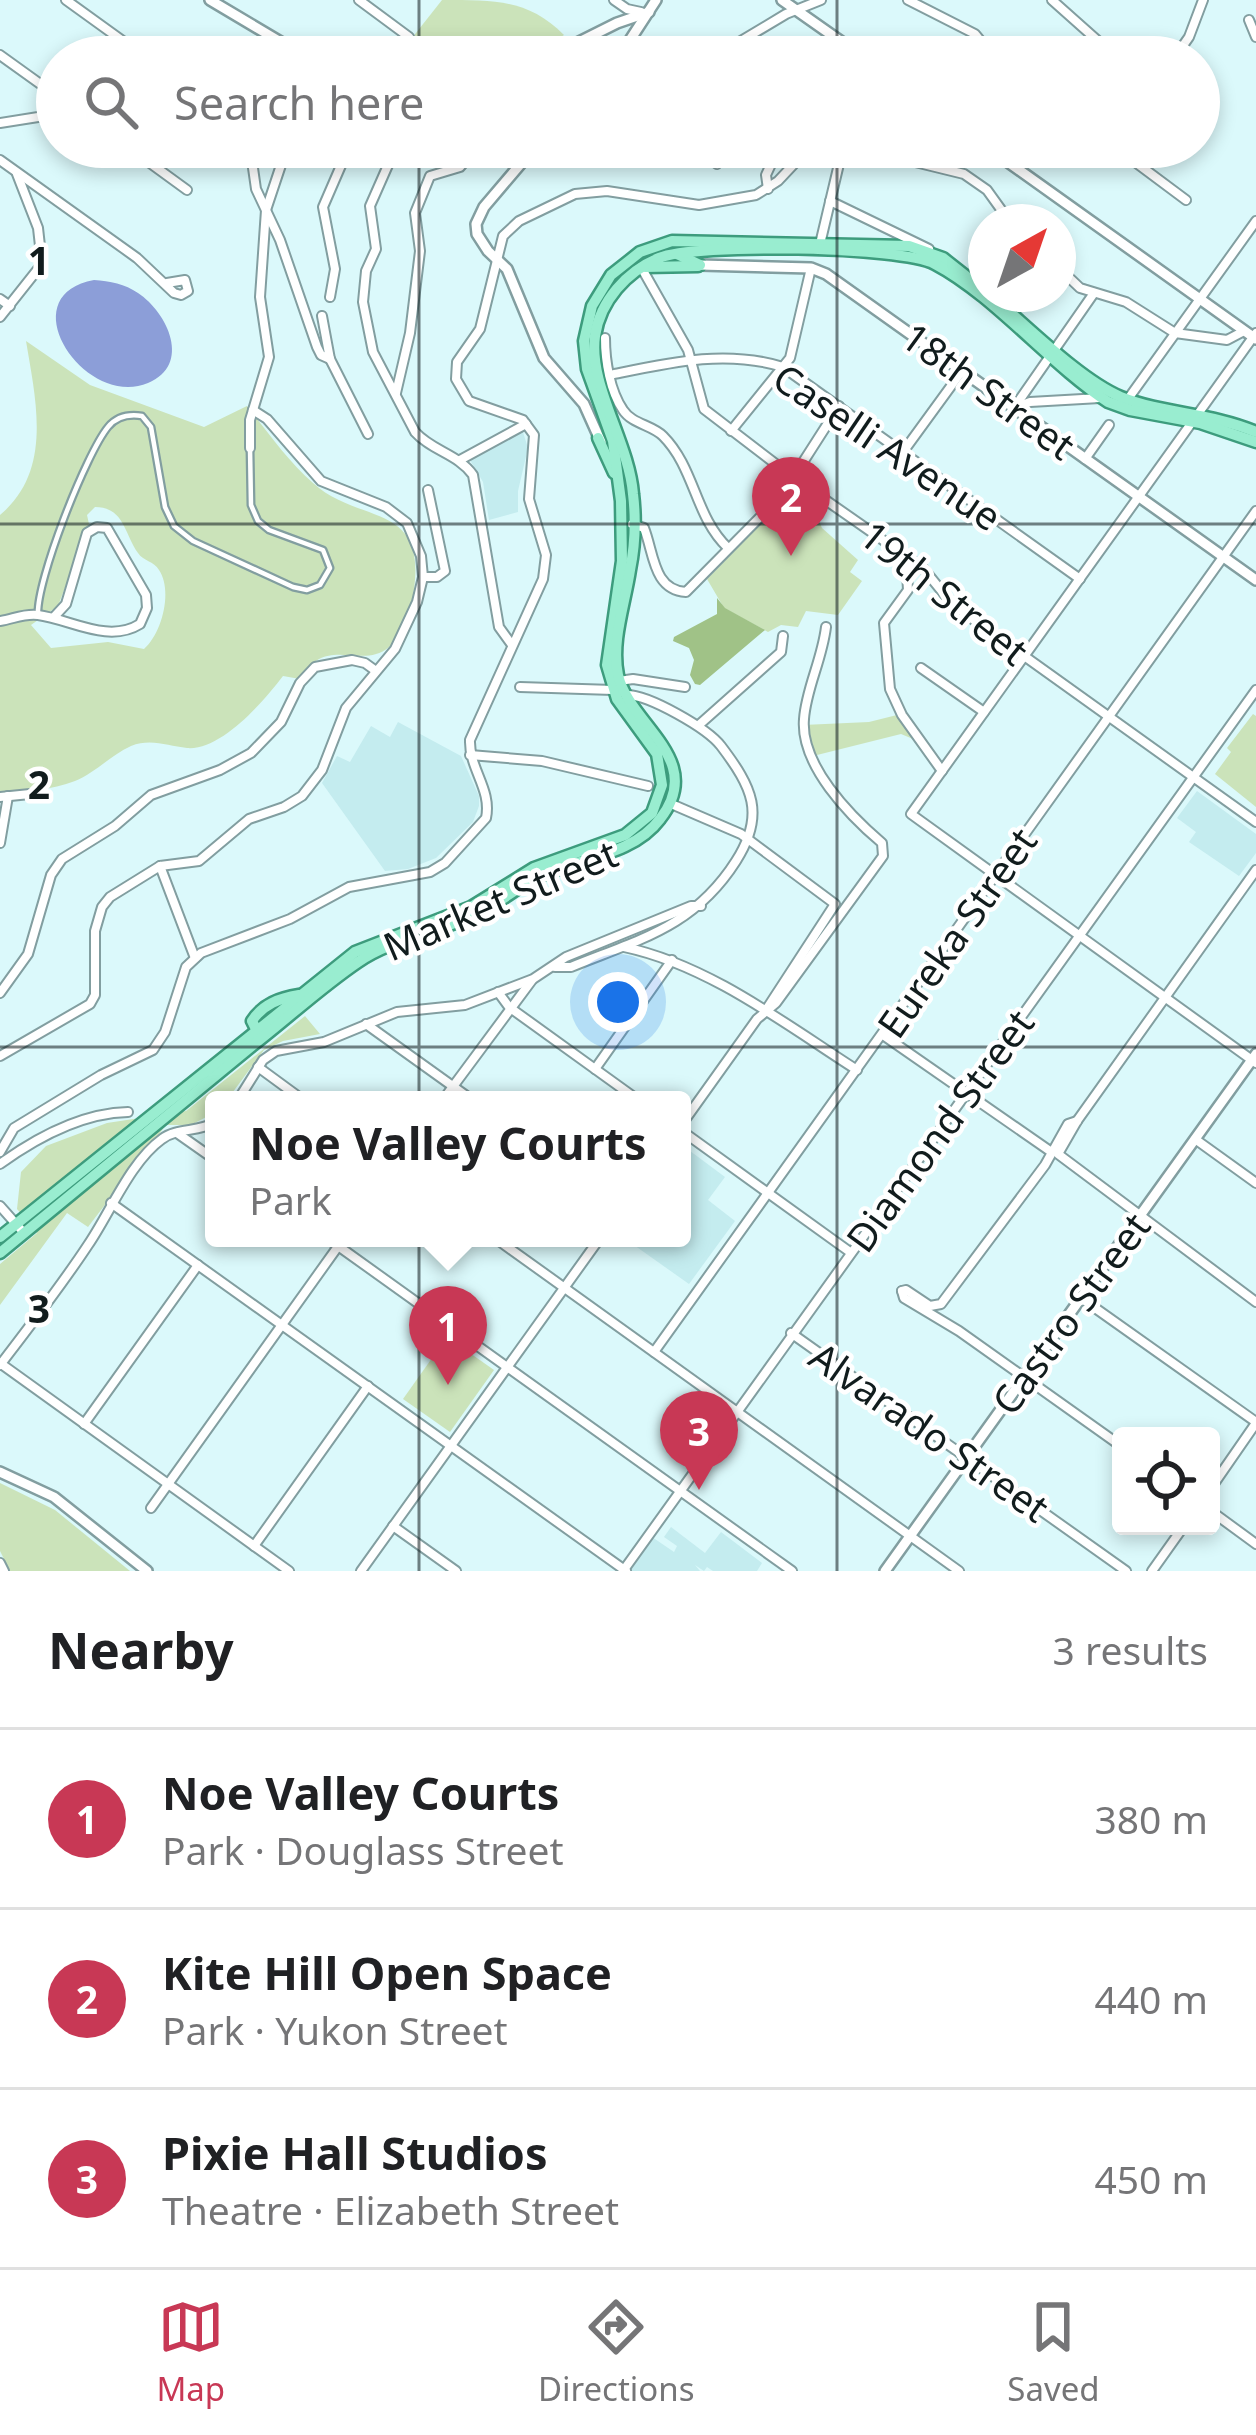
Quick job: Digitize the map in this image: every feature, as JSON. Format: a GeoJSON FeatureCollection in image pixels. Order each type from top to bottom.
{"type":"FeatureCollection","features":[{"type":"Feature","properties":{"kind":"main road"},"geometry":{"type":"LineString","coordinates":[[620,490],[619,447],[587,369],[584,341],[592,307],[618,268],[640,251],[672,241],[819,247],[900,254],[931,262],[1052,352],[1128,399],[1256,432]]}},
{"type":"Feature","properties":{"kind":"main road"},"geometry":{"type":"LineString","coordinates":[[618,268],[657,251],[871,244],[909,246],[935,254],[968,279]]}},
{"type":"Feature","properties":{"kind":"main road"},"geometry":{"type":"LineString","coordinates":[[669,803],[670,758],[663,742],[619,688],[616,648],[633,489],[596,367],[597,327],[616,290],[641,267],[675,253],[700,266]]}},
{"type":"Feature","properties":{"kind":"main road"},"geometry":{"type":"LineString","coordinates":[[641,267],[700,266]]}},
{"type":"Feature","properties":{"kind":"main road"},"geometry":{"type":"LineString","coordinates":[[1008,312],[1102,398],[1130,410],[1196,417],[1256,442]]}},
{"type":"Feature","properties":{"kind":"main road"},"geometry":{"type":"LineString","coordinates":[[597,327],[605,338]]}},
{"type":"Feature","properties":{"kind":"main road"},"geometry":{"type":"LineString","coordinates":[[598,438],[620,490],[628,524]]}},
{"type":"Feature","properties":{"kind":"main road","name":"Market Street"},"geometry":{"type":"LineString","coordinates":[[262,1032],[252,1021],[260,1011],[302,994],[364,947],[470,907],[534,868],[618,838],[643,822],[659,798],[661,767],[619,688]]}},
{"type":"Feature","properties":{"kind":"main road","name":"Market Street"},"geometry":{"type":"LineString","coordinates":[[15,1229],[150,1117],[369,955],[475,916],[546,873],[630,844],[656,825],[669,803]]}},
{"type":"Feature","properties":{"kind":"main road","name":"Market Street"},"geometry":{"type":"LineString","coordinates":[[15,1229],[171,1112],[262,1032]]}},
{"type":"Feature","properties":{"kind":"main road"},"geometry":{"type":"LineString","coordinates":[[0,1253],[15,1229]]}},
{"type":"Feature","properties":{"kind":"street"},"geometry":{"type":"LineString","coordinates":[[66,0],[116,36]]}},
{"type":"Feature","properties":{"kind":"street"},"geometry":{"type":"LineString","coordinates":[[211,0],[271,36]]}},
{"type":"Feature","properties":{"kind":"street"},"geometry":{"type":"LineString","coordinates":[[359,0],[408,36]]}},
{"type":"Feature","properties":{"kind":"street"},"geometry":{"type":"LineString","coordinates":[[614,0],[627,9],[649,12]]}},
{"type":"Feature","properties":{"kind":"street"},"geometry":{"type":"LineString","coordinates":[[633,36],[656,0]]}},
{"type":"Feature","properties":{"kind":"street"},"geometry":{"type":"LineString","coordinates":[[782,0],[833,36]]}},
{"type":"Feature","properties":{"kind":"street"},"geometry":{"type":"LineString","coordinates":[[750,36],[820,0]]}},
{"type":"Feature","properties":{"kind":"street"},"geometry":{"type":"LineString","coordinates":[[908,0],[977,36]]}},
{"type":"Feature","properties":{"kind":"street"},"geometry":{"type":"LineString","coordinates":[[1052,0],[1092,36]]}},
{"type":"Feature","properties":{"kind":"street"},"geometry":{"type":"LineString","coordinates":[[1190,36],[1204,0]]}},
{"type":"Feature","properties":{"kind":"street"},"geometry":{"type":"LineString","coordinates":[[591,36],[649,12]]}},
{"type":"Feature","properties":{"kind":"street"},"geometry":{"type":"LineString","coordinates":[[1249,20],[1256,37]]}},
{"type":"Feature","properties":{"kind":"street"},"geometry":{"type":"LineString","coordinates":[[0,55],[36,81]]}},
{"type":"Feature","properties":{"kind":"street"},"geometry":{"type":"LineString","coordinates":[[0,123],[36,117]]}},
{"type":"Feature","properties":{"kind":"street"},"geometry":{"type":"LineString","coordinates":[[0,160],[167,283]]}},
{"type":"Feature","properties":{"kind":"street"},"geometry":{"type":"LineString","coordinates":[[157,168],[187,190]]}},
{"type":"Feature","properties":{"kind":"street"},"geometry":{"type":"LineString","coordinates":[[252,168],[317,347],[330,359]]}},
{"type":"Feature","properties":{"kind":"street"},"geometry":{"type":"LineString","coordinates":[[38,615],[39,597],[71,503],[106,429],[131,415],[144,418],[152,427],[166,512],[182,535],[293,587],[307,590],[320,585],[329,571],[325,552],[269,530],[254,514],[253,410],[268,357],[260,297],[266,211],[278,168]]}},
{"type":"Feature","properties":{"kind":"street"},"geometry":{"type":"LineString","coordinates":[[330,298],[335,269],[323,207],[340,168]]}},
{"type":"Feature","properties":{"kind":"street"},"geometry":{"type":"LineString","coordinates":[[387,168],[369,210],[376,249],[366,271],[363,297],[371,347],[418,436],[460,460],[477,485],[500,627],[512,645]]}},
{"type":"Feature","properties":{"kind":"street"},"geometry":{"type":"LineString","coordinates":[[395,394],[410,333],[420,250],[415,213],[430,176],[456,168]]}},
{"type":"Feature","properties":{"kind":"street"},"geometry":{"type":"LineString","coordinates":[[518,168],[478,218],[479,240],[511,276],[544,358],[584,403],[598,438],[605,447],[619,447]]}},
{"type":"Feature","properties":{"kind":"street"},"geometry":{"type":"LineString","coordinates":[[767,189],[769,168]]}},
{"type":"Feature","properties":{"kind":"street"},"geometry":{"type":"LineString","coordinates":[[0,1152],[9,1133],[23,1122],[101,1075],[154,1050],[165,1032],[178,985],[195,958],[290,919],[349,887],[411,878],[445,862],[488,812],[487,794],[470,755],[471,735],[547,563],[530,506],[535,442],[526,424],[470,401],[455,379],[457,362],[480,329],[495,258],[510,227],[575,194],[607,190],[699,205],[749,196],[767,189],[788,168]]}},
{"type":"Feature","properties":{"kind":"street"},"geometry":{"type":"LineString","coordinates":[[819,247],[838,168]]}},
{"type":"Feature","properties":{"kind":"street"},"geometry":{"type":"LineString","coordinates":[[940,168],[964,174],[996,204]]}},
{"type":"Feature","properties":{"kind":"street"},"geometry":{"type":"LineString","coordinates":[[1016,168],[1252,335]]}},
{"type":"Feature","properties":{"kind":"street"},"geometry":{"type":"LineString","coordinates":[[1143,168],[1186,200]]}},
{"type":"Feature","properties":{"kind":"street"},"geometry":{"type":"LineString","coordinates":[[0,317],[38,274],[44,252],[17,172]]}},
{"type":"Feature","properties":{"kind":"street"},"geometry":{"type":"LineString","coordinates":[[830,201],[935,254]]}},
{"type":"Feature","properties":{"kind":"street"},"geometry":{"type":"LineString","coordinates":[[1128,399],[1256,220]]}},
{"type":"Feature","properties":{"kind":"street"},"geometry":{"type":"LineString","coordinates":[[871,244],[876,233],[873,221]]}},
{"type":"Feature","properties":{"kind":"street"},"geometry":{"type":"LineString","coordinates":[[700,266],[812,268],[790,358],[731,431]]}},
{"type":"Feature","properties":{"kind":"street","name":"19th Street"},"geometry":{"type":"LineString","coordinates":[[641,267],[692,359],[702,406],[906,557],[937,582],[953,605],[1256,822]]}},
{"type":"Feature","properties":{"kind":"street","name":"18th Street"},"geometry":{"type":"LineString","coordinates":[[812,268],[1256,580]]}},
{"type":"Feature","properties":{"kind":"street"},"geometry":{"type":"LineString","coordinates":[[1076,284],[1126,302],[1175,333],[1227,340],[1252,335]]}},
{"type":"Feature","properties":{"kind":"street"},"geometry":{"type":"LineString","coordinates":[[1014,408],[1094,293]]}},
{"type":"Feature","properties":{"kind":"street"},"geometry":{"type":"LineString","coordinates":[[0,299],[10,306]]}},
{"type":"Feature","properties":{"kind":"street"},"geometry":{"type":"LineString","coordinates":[[322,316],[330,359],[368,434]]}},
{"type":"Feature","properties":{"kind":"street"},"geometry":{"type":"LineString","coordinates":[[1252,335],[911,814],[1255,1059]]}},
{"type":"Feature","properties":{"kind":"street"},"geometry":{"type":"LineString","coordinates":[[605,338],[610,375],[626,414],[660,433],[682,463],[710,530],[728,548]]}},
{"type":"Feature","properties":{"kind":"street","name":"Caselli Avenue"},"geometry":{"type":"LineString","coordinates":[[610,375],[692,359],[739,358],[783,367],[1080,579]]}},
{"type":"Feature","properties":{"kind":"street"},"geometry":{"type":"LineString","coordinates":[[903,452],[962,371]]}},
{"type":"Feature","properties":{"kind":"street"},"geometry":{"type":"LineString","coordinates":[[1014,408],[1030,402],[1102,398]]}},
{"type":"Feature","properties":{"kind":"street"},"geometry":{"type":"LineString","coordinates":[[628,524],[641,525],[646,532],[660,579],[676,592],[689,590],[794,478],[839,406]]}},
{"type":"Feature","properties":{"kind":"street"},"geometry":{"type":"LineString","coordinates":[[0,1056],[90,1004],[95,995],[94,931],[110,897],[160,866],[199,861],[249,819],[302,796],[322,770],[346,708],[405,633],[423,578],[416,536],[386,507],[326,484],[267,418],[253,410]]}},
{"type":"Feature","properties":{"kind":"street"},"geometry":{"type":"LineString","coordinates":[[460,460],[526,424]]}},
{"type":"Feature","properties":{"kind":"street"},"geometry":{"type":"LineString","coordinates":[[1085,459],[1109,425]]}},
{"type":"Feature","properties":{"kind":"street"},"geometry":{"type":"LineString","coordinates":[[423,578],[437,578],[445,571],[428,490]]}},
{"type":"Feature","properties":{"kind":"street","name":"Eureka Street"},"geometry":{"type":"LineString","coordinates":[[654,1352],[1256,511]]}},
{"type":"Feature","properties":{"kind":"street"},"geometry":{"type":"LineString","coordinates":[[0,621],[38,615],[118,632],[143,620],[146,595],[106,528],[94,528],[86,535],[71,592],[53,618]]}},
{"type":"Feature","properties":{"kind":"street"},"geometry":{"type":"LineString","coordinates":[[906,557],[908,590],[884,623],[890,688],[902,715],[942,772]]}},
{"type":"Feature","properties":{"kind":"street"},"geometry":{"type":"LineString","coordinates":[[765,1012],[883,856],[883,848],[849,814],[809,757],[803,718],[822,658],[826,627]]}},
{"type":"Feature","properties":{"kind":"street"},"geometry":{"type":"LineString","coordinates":[[700,724],[781,652],[783,636]]}},
{"type":"Feature","properties":{"kind":"street"},"geometry":{"type":"LineString","coordinates":[[0,993],[28,954],[51,875],[65,857],[118,824],[151,795],[220,770],[251,752],[281,722],[300,683],[315,667],[352,660],[376,671]]}},
{"type":"Feature","properties":{"kind":"street"},"geometry":{"type":"LineString","coordinates":[[921,668],[984,712]]}},
{"type":"Feature","properties":{"kind":"street"},"geometry":{"type":"LineString","coordinates":[[619,688],[633,679],[685,687]]}},
{"type":"Feature","properties":{"kind":"street"},"geometry":{"type":"LineString","coordinates":[[520,687],[619,688],[700,724],[723,748],[755,806],[749,840],[714,894],[700,906],[655,932],[571,967],[555,968]]}},
{"type":"Feature","properties":{"kind":"street","name":"Diamond Street"},"geometry":{"type":"LineString","coordinates":[[624,1571],[1256,690]]}},
{"type":"Feature","properties":{"kind":"street"},"geometry":{"type":"LineString","coordinates":[[470,755],[542,761],[648,786]]}},
{"type":"Feature","properties":{"kind":"street"},"geometry":{"type":"LineString","coordinates":[[0,843],[4,796],[30,794]]}},
{"type":"Feature","properties":{"kind":"street"},"geometry":{"type":"LineString","coordinates":[[669,803],[749,840],[836,904],[691,1115]]}},
{"type":"Feature","properties":{"kind":"street"},"geometry":{"type":"LineString","coordinates":[[160,866],[195,958]]}},
{"type":"Feature","properties":{"kind":"street"},"geometry":{"type":"LineString","coordinates":[[1112,1440],[904,1298],[902,1292],[934,1307],[962,1281],[1054,1153],[1068,1124],[1077,1121],[1256,870]]}},
{"type":"Feature","properties":{"kind":"street"},"geometry":{"type":"LineString","coordinates":[[243,1091],[258,1067],[276,1051],[324,1042],[397,1012],[465,1005],[533,979],[566,957],[700,906]]}},
{"type":"Feature","properties":{"kind":"street"},"geometry":{"type":"LineString","coordinates":[[655,932],[655,949],[668,959],[857,1070]]}},
{"type":"Feature","properties":{"kind":"street"},"geometry":{"type":"LineString","coordinates":[[622,946],[668,959]]}},
{"type":"Feature","properties":{"kind":"street"},"geometry":{"type":"LineString","coordinates":[[595,1069],[668,959]]}},
{"type":"Feature","properties":{"kind":"street"},"geometry":{"type":"LineString","coordinates":[[449,1091],[533,979]]}},
{"type":"Feature","properties":{"kind":"street"},"geometry":{"type":"LineString","coordinates":[[499,992],[509,1007],[626,1091]]}},
{"type":"Feature","properties":{"kind":"street"},"geometry":{"type":"LineString","coordinates":[[365,1024],[460,1091]]}},
{"type":"Feature","properties":{"kind":"street"},"geometry":{"type":"LineString","coordinates":[[883,1035],[1054,1153],[1256,1303]]}},
{"type":"Feature","properties":{"kind":"street","name":"Castro Street"},"geometry":{"type":"LineString","coordinates":[[885,1571],[1255,1059]]}},
{"type":"Feature","properties":{"kind":"street"},"geometry":{"type":"LineString","coordinates":[[258,1067],[291,1091]]}},
{"type":"Feature","properties":{"kind":"street"},"geometry":{"type":"LineString","coordinates":[[0,1164],[46,1135],[112,1112],[128,1112]]}},
{"type":"Feature","properties":{"kind":"street"},"geometry":{"type":"LineString","coordinates":[[205,1128],[176,1133],[157,1143],[0,1364],[290,1571]]}},
{"type":"Feature","properties":{"kind":"street"},"geometry":{"type":"LineString","coordinates":[[176,1133],[205,1153]]}},
{"type":"Feature","properties":{"kind":"street"},"geometry":{"type":"LineString","coordinates":[[691,1135],[850,1252]]}},
{"type":"Feature","properties":{"kind":"street"},"geometry":{"type":"LineString","coordinates":[[1195,1139],[1256,1183]]}},
{"type":"Feature","properties":{"kind":"street"},"geometry":{"type":"LineString","coordinates":[[112,1203],[624,1571]]}},
{"type":"Feature","properties":{"kind":"street"},"geometry":{"type":"LineString","coordinates":[[0,1206],[15,1229]]}},
{"type":"Feature","properties":{"kind":"street"},"geometry":{"type":"LineString","coordinates":[[151,1508],[337,1247]]}},
{"type":"Feature","properties":{"kind":"street"},"geometry":{"type":"LineString","coordinates":[[348,1247],[792,1571]]}},
{"type":"Feature","properties":{"kind":"street"},"geometry":{"type":"LineString","coordinates":[[508,1247],[959,1571]]}},
{"type":"Feature","properties":{"kind":"street"},"geometry":{"type":"LineString","coordinates":[[361,1571],[594,1247]]}},
{"type":"Feature","properties":{"kind":"street"},"geometry":{"type":"LineString","coordinates":[[84,1424],[198,1265]]}},
{"type":"Feature","properties":{"kind":"street"},"geometry":{"type":"LineString","coordinates":[[1081,1298],[1256,1422],[1220,1475]]}},
{"type":"Feature","properties":{"kind":"street","name":"Alvarado Street"},"geometry":{"type":"LineString","coordinates":[[791,1333],[1126,1571]]}},
{"type":"Feature","properties":{"kind":"street"},"geometry":{"type":"LineString","coordinates":[[254,1546],[368,1386]]}},
{"type":"Feature","properties":{"kind":"street"},"geometry":{"type":"LineString","coordinates":[[0,1472],[54,1497],[147,1571]]}},
{"type":"Feature","properties":{"kind":"street"},"geometry":{"type":"LineString","coordinates":[[1220,1518],[1256,1544]]}},
{"type":"Feature","properties":{"kind":"street"},"geometry":{"type":"LineString","coordinates":[[393,1526],[456,1571]]}},
{"type":"Feature","properties":{"kind":"street"},"geometry":{"type":"LineString","coordinates":[[1152,1571],[1178,1535]]}},
{"type":"Feature","properties":{"kind":"shaded area"},"geometry":{"type":"Polygon","coordinates":[[[522,429],[528,448],[518,512],[489,520],[483,482],[470,460],[522,429]]]}},
{"type":"Feature","properties":{"kind":"shaded area"},"geometry":{"type":"Polygon","coordinates":[[[398,722],[461,756],[479,806],[473,822],[436,858],[408,869],[385,871],[322,783],[337,756],[350,762],[371,726],[390,737],[398,722]]]}},
{"type":"Feature","properties":{"kind":"shaded area"},"geometry":{"type":"Polygon","coordinates":[[[1197,791],[1256,834],[1256,853],[1239,876],[1189,842],[1196,832],[1177,818],[1197,791]]]}},
{"type":"Feature","properties":{"kind":"shaded area"},"geometry":{"type":"Polygon","coordinates":[[[691,1152],[725,1177],[708,1200],[735,1221],[689,1284],[637,1247],[691,1247],[691,1152]]]}},
{"type":"Feature","properties":{"kind":"shaded area"},"geometry":{"type":"Polygon","coordinates":[[[671,1527],[705,1553],[721,1532],[762,1563],[757,1571],[707,1567],[704,1571],[695,1565],[700,1571],[628,1571],[652,1537],[674,1552],[677,1546],[664,1537],[671,1527]]]}},
{"type":"Feature","properties":{"kind":"green space"},"geometry":{"type":"Polygon","coordinates":[[[442,0],[511,4],[538,15],[564,35],[562,36],[414,36],[442,0]]]}},
{"type":"Feature","properties":{"kind":"green space"},"geometry":{"type":"Polygon","coordinates":[[[26,341],[90,385],[204,427],[247,406],[313,483],[399,528],[410,541],[415,561],[414,589],[394,642],[367,656],[321,658],[300,679],[283,676],[241,722],[214,742],[187,748],[138,744],[75,781],[0,792],[0,515],[28,478],[37,434],[26,341]],[[95,507],[87,515],[89,524],[58,606],[31,625],[51,648],[108,642],[144,649],[160,623],[165,589],[159,570],[140,556],[118,516],[95,507]]]}},
{"type":"Feature","properties":{"kind":"green space"},"geometry":{"type":"Polygon","coordinates":[[[798,486],[827,503],[818,519],[822,528],[858,560],[850,572],[862,581],[838,615],[806,611],[798,627],[781,625],[768,632],[724,608],[707,579],[798,486]]]}},
{"type":"Feature","properties":{"kind":"green space"},"geometry":{"type":"Polygon","coordinates":[[[717,598],[725,608],[765,630],[700,685],[695,684],[689,648],[673,641],[674,637],[717,614],[717,598]]]}},
{"type":"Feature","properties":{"kind":"green space"},"geometry":{"type":"Polygon","coordinates":[[[901,714],[913,739],[901,734],[809,757],[803,725],[869,722],[901,714]]]}},
{"type":"Feature","properties":{"kind":"green space"},"geometry":{"type":"Polygon","coordinates":[[[1253,714],[1256,807],[1215,774],[1231,752],[1227,748],[1253,714]]]}},
{"type":"Feature","properties":{"kind":"green space"},"geometry":{"type":"Polygon","coordinates":[[[305,1016],[320,1034],[264,1050],[234,1091],[211,1091],[305,1016]]]}},
{"type":"Feature","properties":{"kind":"green space"},"geometry":{"type":"Polygon","coordinates":[[[205,1096],[205,1118],[191,1125],[166,1125],[88,1227],[67,1213],[0,1305],[0,1264],[37,1233],[17,1209],[21,1172],[46,1146],[107,1123],[186,1111],[205,1096]]]}},
{"type":"Feature","properties":{"kind":"green space"},"geometry":{"type":"Polygon","coordinates":[[[447,1337],[494,1370],[450,1432],[403,1399],[447,1337]]]}},
{"type":"Feature","properties":{"kind":"green space"},"geometry":{"type":"Polygon","coordinates":[[[0,1483],[55,1510],[130,1571],[10,1571],[0,1551],[0,1483]]]}},
{"type":"Feature","properties":{"kind":"water"},"geometry":{"type":"Polygon","coordinates":[[[94,280],[133,290],[149,302],[166,326],[171,339],[169,364],[148,383],[124,387],[101,381],[66,348],[57,327],[57,307],[69,290],[94,280]]]}},
{"type":"Feature","properties":{"kind":"place","name":"Kite Hill Open Space"},"geometry":{"type":"Point","coordinates":[791,556]}},
{"type":"Feature","properties":{"kind":"place","name":"Noe Valley Courts"},"geometry":{"type":"Point","coordinates":[448,1385]}},
{"type":"Feature","properties":{"kind":"place","name":"Pixie Hall Studios"},"geometry":{"type":"Point","coordinates":[699,1490]}}]}
